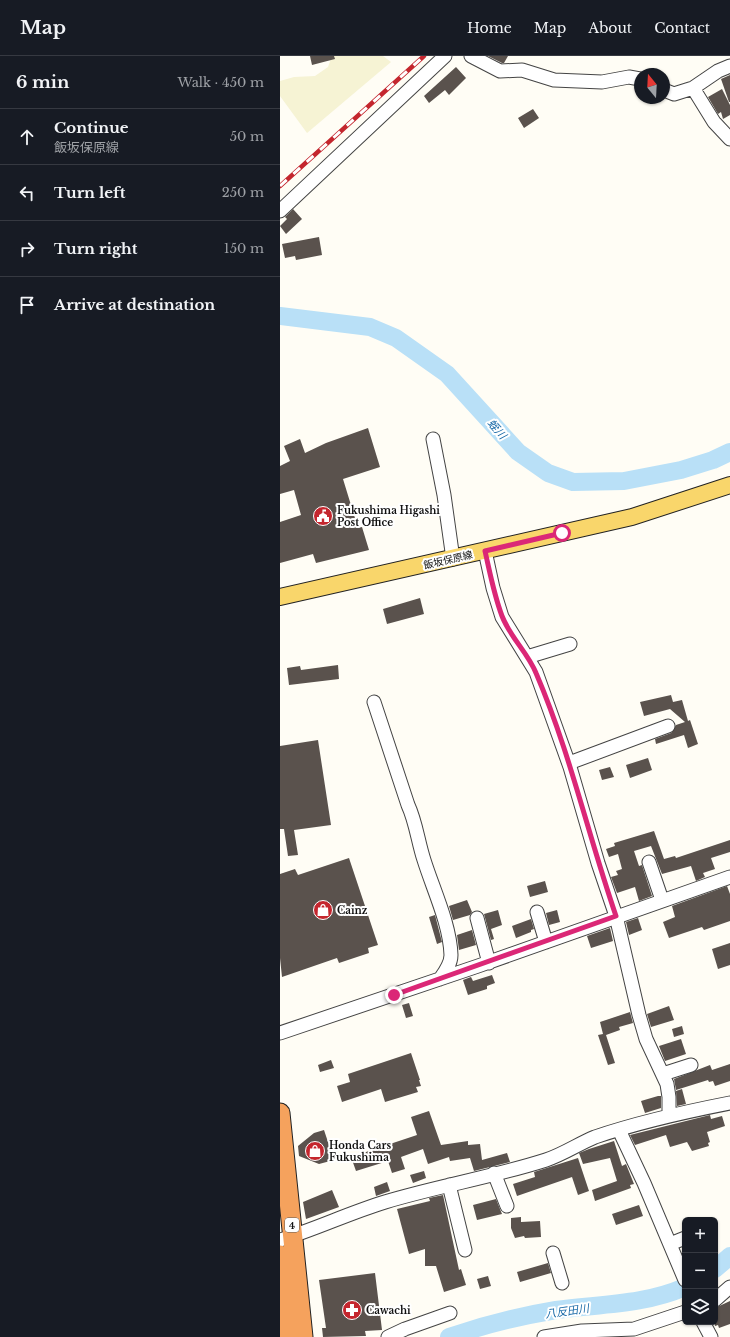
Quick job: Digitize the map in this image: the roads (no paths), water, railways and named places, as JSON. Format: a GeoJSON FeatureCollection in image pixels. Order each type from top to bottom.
{"type":"FeatureCollection","features":[{"type":"Feature","properties":{"kind":"highway","name":"4"},"geometry":{"type":"LineString","coordinates":[[280,1113],[287,1238],[303,1337]]}},
{"type":"Feature","properties":{"kind":"highway"},"geometry":{"type":"LineString","coordinates":[[280,1255],[289,1337]]}},
{"type":"Feature","properties":{"kind":"main road","name":"飯坂保原線"},"geometry":{"type":"LineString","coordinates":[[280,597],[632,517],[730,485]]}},
{"type":"Feature","properties":{"kind":"street"},"geometry":{"type":"LineString","coordinates":[[280,211],[444,56]]}},
{"type":"Feature","properties":{"kind":"street"},"geometry":{"type":"LineString","coordinates":[[472,56],[500,71],[522,70],[554,80],[602,82],[629,77],[634,78]]}},
{"type":"Feature","properties":{"kind":"street"},"geometry":{"type":"LineString","coordinates":[[670,92],[674,94],[693,88],[718,71],[730,66]]}},
{"type":"Feature","properties":{"kind":"street"},"geometry":{"type":"LineString","coordinates":[[693,88],[714,122],[730,139]]}},
{"type":"Feature","properties":{"kind":"street"},"geometry":{"type":"LineString","coordinates":[[433,439],[444,495],[453,558]]}},
{"type":"Feature","properties":{"kind":"street"},"geometry":{"type":"LineString","coordinates":[[485,551],[493,588],[502,616],[536,672],[569,764],[598,863],[616,916],[646,1039],[663,1074],[669,1097],[670,1115]]}},
{"type":"Feature","properties":{"kind":"street"},"geometry":{"type":"LineString","coordinates":[[527,656],[570,644]]}},
{"type":"Feature","properties":{"kind":"street"},"geometry":{"type":"LineString","coordinates":[[374,702],[408,805],[413,815],[418,841],[446,928],[450,950],[450,962],[440,979]]}},
{"type":"Feature","properties":{"kind":"street"},"geometry":{"type":"LineString","coordinates":[[569,764],[668,726]]}},
{"type":"Feature","properties":{"kind":"street"},"geometry":{"type":"LineString","coordinates":[[649,862],[662,900]]}},
{"type":"Feature","properties":{"kind":"street"},"geometry":{"type":"LineString","coordinates":[[280,1033],[440,979],[730,877]]}},
{"type":"Feature","properties":{"kind":"street"},"geometry":{"type":"LineString","coordinates":[[537,912],[546,942]]}},
{"type":"Feature","properties":{"kind":"street"},"geometry":{"type":"LineString","coordinates":[[477,918],[489,962]]}},
{"type":"Feature","properties":{"kind":"street"},"geometry":{"type":"LineString","coordinates":[[663,1074],[691,1065]]}},
{"type":"Feature","properties":{"kind":"street"},"geometry":{"type":"LineString","coordinates":[[287,1238],[313,1230],[353,1212],[561,1155],[594,1138],[619,1130],[670,1115],[730,1103]]}},
{"type":"Feature","properties":{"kind":"street"},"geometry":{"type":"LineString","coordinates":[[619,1130],[644,1183],[682,1272]]}},
{"type":"Feature","properties":{"kind":"street"},"geometry":{"type":"LineString","coordinates":[[494,1174],[507,1206]]}},
{"type":"Feature","properties":{"kind":"street"},"geometry":{"type":"LineString","coordinates":[[449,1185],[465,1250]]}},
{"type":"Feature","properties":{"kind":"street"},"geometry":{"type":"LineString","coordinates":[[670,1244],[682,1239]]}},
{"type":"Feature","properties":{"kind":"street"},"geometry":{"type":"LineString","coordinates":[[553,1253],[562,1283]]}},
{"type":"Feature","properties":{"kind":"street"},"geometry":{"type":"LineString","coordinates":[[718,1297],[730,1287]]}},
{"type":"Feature","properties":{"kind":"street"},"geometry":{"type":"LineString","coordinates":[[388,1337],[404,1329],[450,1313]]}},
{"type":"Feature","properties":{"kind":"street"},"geometry":{"type":"LineString","coordinates":[[544,1337],[582,1331],[634,1329],[682,1313]]}},
{"type":"Feature","properties":{"kind":"street"},"geometry":{"type":"LineString","coordinates":[[705,1325],[711,1337]]}},
{"type":"Feature","properties":{"kind":"waterway","name":"蛭川"},"geometry":{"type":"LineString","coordinates":[[280,316],[370,327],[396,338],[447,374],[518,452],[548,473],[573,482],[624,481],[681,470],[713,460],[730,452]]}},
{"type":"Feature","properties":{"kind":"waterway","name":"八反田川"},"geometry":{"type":"LineString","coordinates":[[718,1266],[730,1256]]}},
{"type":"Feature","properties":{"kind":"waterway","name":"八反田川"},"geometry":{"type":"LineString","coordinates":[[449,1337],[529,1315],[556,1310],[638,1301],[682,1288]]}},
{"type":"Feature","properties":{"kind":"railway"},"geometry":{"type":"LineString","coordinates":[[280,186],[424,56]]}},
{"type":"Feature","properties":{"kind":"place","name":"Fukushima Higashi Post Office"},"geometry":{"type":"Point","coordinates":[323,516]}},
{"type":"Feature","properties":{"kind":"place","name":"Cainz"},"geometry":{"type":"Point","coordinates":[323,910]}},
{"type":"Feature","properties":{"kind":"place","name":"Honda Cars Fukushima"},"geometry":{"type":"Point","coordinates":[315,1151]}},
{"type":"Feature","properties":{"kind":"place","name":"Cawachi"},"geometry":{"type":"Point","coordinates":[352,1310]}}]}
